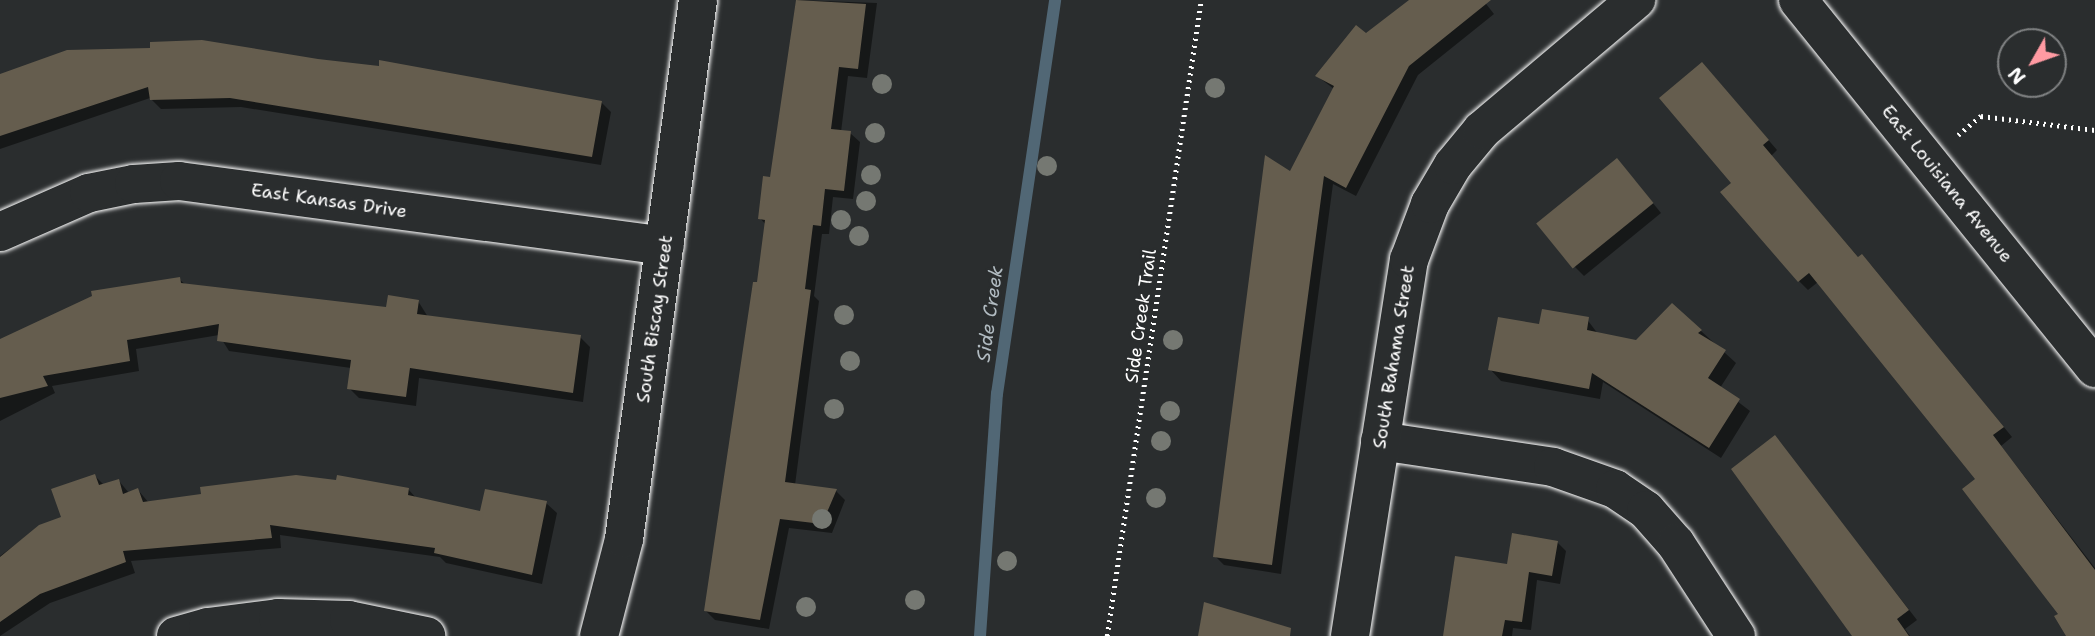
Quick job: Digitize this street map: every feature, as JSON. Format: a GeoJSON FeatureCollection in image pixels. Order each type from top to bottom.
{"type":"FeatureCollection","features":[{"type":"Feature","properties":{"kind":"street","name":"South Biscay Street"},"geometry":{"type":"LineString","coordinates":[[600,636],[624,539],[698,0]]}},
{"type":"Feature","properties":{"kind":"street","name":"South Bahama Street"},"geometry":{"type":"LineString","coordinates":[[1350,636],[1409,260],[1441,184],[1482,130],[1636,0]]}},
{"type":"Feature","properties":{"kind":"street","name":"East Louisiana Avenue"},"geometry":{"type":"LineString","coordinates":[[1798,0],[2095,368]]}},
{"type":"Feature","properties":{"kind":"street","name":"East Kansas Drive"},"geometry":{"type":"LineString","coordinates":[[0,232],[89,193],[134,184],[179,181],[665,246]]}},
{"type":"Feature","properties":{"kind":"street"},"geometry":{"type":"LineString","coordinates":[[1380,440],[1553,467],[1615,489],[1646,510],[1676,544],[1737,636]]}},
{"type":"Feature","properties":{"kind":"street"},"geometry":{"type":"LineString","coordinates":[[176,636],[208,627],[278,618],[349,620],[426,636]]}},
{"type":"Feature","properties":{"kind":"path","name":"Side Creek Trail"},"geometry":{"type":"LineString","coordinates":[[1107,636],[1201,0]]}},
{"type":"Feature","properties":{"kind":"path"},"geometry":{"type":"LineString","coordinates":[[1928,160],[1981,116],[2095,130]]}},
{"type":"Feature","properties":{"kind":"building"},"geometry":{"type":"Polygon","coordinates":[[[796,0],[866,4],[858,69],[839,67],[831,129],[851,131],[844,191],[825,189],[821,226],[813,225],[805,289],[811,290],[785,482],[837,489],[822,524],[780,519],[760,620],[704,611],[753,282],[757,282],[765,220],[758,219],[763,176],[770,177],[796,0]]]}},
{"type":"Feature","properties":{"kind":"building"},"geometry":{"type":"Polygon","coordinates":[[[1409,0],[1491,0],[1409,66],[1346,188],[1324,176],[1272,565],[1213,557],[1265,155],[1290,171],[1334,86],[1315,76],[1356,25],[1366,33],[1409,0]]]}},
{"type":"Feature","properties":{"kind":"building"},"geometry":{"type":"Polygon","coordinates":[[[202,40],[379,66],[379,60],[602,101],[592,157],[230,98],[150,100],[148,87],[0,136],[0,74],[67,50],[150,48],[150,42],[202,40]]]}},
{"type":"Feature","properties":{"kind":"building"},"geometry":{"type":"Polygon","coordinates":[[[1702,62],[1769,140],[1763,145],[1858,257],[1862,254],[2004,427],[1993,435],[2095,570],[2095,636],[2066,636],[2054,616],[2058,614],[1962,489],[1975,479],[1809,273],[1798,282],[1720,192],[1731,183],[1659,98],[1702,62]]]}},
{"type":"Feature","properties":{"kind":"building"},"geometry":{"type":"Polygon","coordinates":[[[1617,158],[1654,203],[1573,269],[1536,223],[1617,158]]]}},
{"type":"Feature","properties":{"kind":"building"},"geometry":{"type":"Polygon","coordinates":[[[180,277],[181,283],[386,307],[388,295],[419,300],[417,314],[581,335],[573,393],[410,368],[406,397],[347,389],[351,360],[217,341],[219,324],[127,340],[130,361],[43,376],[48,386],[0,398],[0,339],[92,296],[91,291],[180,277]]]}},
{"type":"Feature","properties":{"kind":"building"},"geometry":{"type":"Polygon","coordinates":[[[1672,303],[1702,330],[1698,333],[1726,350],[1708,378],[1740,399],[1709,448],[1592,373],[1589,389],[1488,370],[1498,317],[1539,324],[1542,309],[1589,317],[1587,330],[1636,340],[1672,303]]]}},
{"type":"Feature","properties":{"kind":"building"},"geometry":{"type":"Polygon","coordinates":[[[1775,435],[1909,610],[1897,619],[1909,636],[1852,636],[1731,469],[1775,435]]]}},
{"type":"Feature","properties":{"kind":"building"},"geometry":{"type":"Polygon","coordinates":[[[95,474],[99,485],[119,479],[123,494],[138,488],[143,502],[201,494],[200,487],[296,475],[336,480],[337,475],[409,488],[408,495],[480,511],[485,489],[547,501],[532,575],[434,553],[435,548],[270,525],[272,538],[123,551],[126,562],[40,594],[0,622],[0,557],[39,525],[61,517],[51,489],[95,474]]]}},
{"type":"Feature","properties":{"kind":"building"},"geometry":{"type":"Polygon","coordinates":[[[1512,533],[1558,541],[1552,576],[1529,572],[1522,622],[1505,620],[1502,636],[1443,636],[1455,556],[1507,564],[1512,533]]]}},
{"type":"Feature","properties":{"kind":"building"},"geometry":{"type":"Polygon","coordinates":[[[1204,602],[1291,628],[1290,636],[1198,636],[1204,602]]]}},
{"type":"Feature","properties":{"kind":"waterway","name":"Side Creek"},"geometry":{"type":"LineString","coordinates":[[980,636],[997,394],[1055,0]]}}]}
